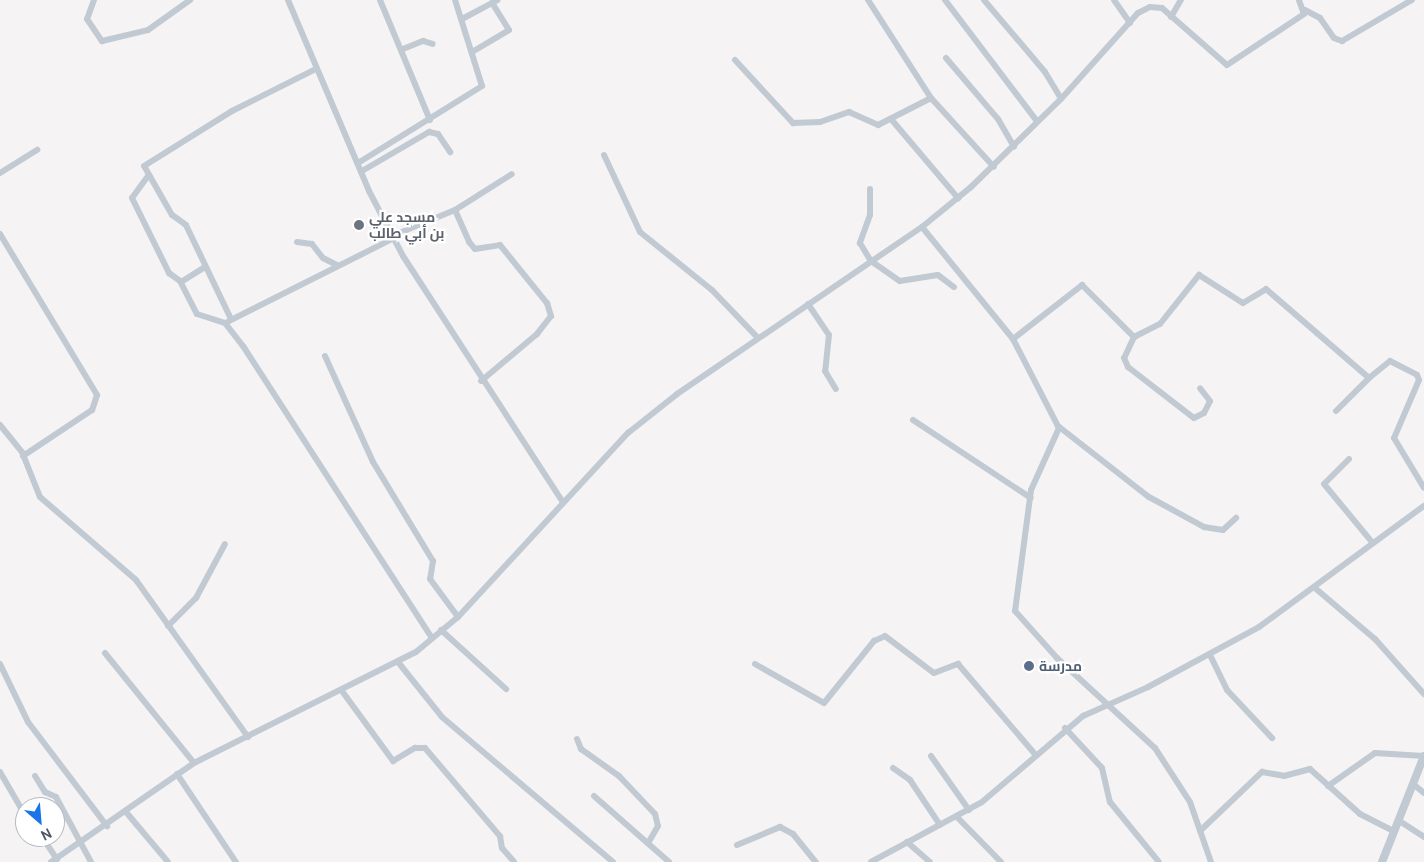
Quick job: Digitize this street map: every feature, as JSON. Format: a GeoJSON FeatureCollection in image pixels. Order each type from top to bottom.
{"type":"FeatureCollection","features":[{"type":"Feature","properties":{"kind":"street"},"geometry":{"type":"LineString","coordinates":[[94,0],[87,19],[102,41],[148,30],[190,0]]}},
{"type":"Feature","properties":{"kind":"street"},"geometry":{"type":"LineString","coordinates":[[288,0],[316,69],[393,237],[481,382],[562,501]]}},
{"type":"Feature","properties":{"kind":"street"},"geometry":{"type":"LineString","coordinates":[[380,0],[403,49],[430,120]]}},
{"type":"Feature","properties":{"kind":"street"},"geometry":{"type":"LineString","coordinates":[[358,163],[482,86],[455,0]]}},
{"type":"Feature","properties":{"kind":"street"},"geometry":{"type":"LineString","coordinates":[[868,0],[931,98],[994,167]]}},
{"type":"Feature","properties":{"kind":"street"},"geometry":{"type":"LineString","coordinates":[[945,0],[1037,121]]}},
{"type":"Feature","properties":{"kind":"street"},"geometry":{"type":"LineString","coordinates":[[984,0],[1045,72],[1061,99]]}},
{"type":"Feature","properties":{"kind":"street"},"geometry":{"type":"LineString","coordinates":[[1114,0],[1130,22]]}},
{"type":"Feature","properties":{"kind":"street"},"geometry":{"type":"LineString","coordinates":[[1171,17],[1181,0]]}},
{"type":"Feature","properties":{"kind":"street"},"geometry":{"type":"LineString","coordinates":[[1299,0],[1305,10],[1320,18],[1334,38],[1342,41],[1412,0]]}},
{"type":"Feature","properties":{"kind":"street"},"geometry":{"type":"LineString","coordinates":[[462,19],[495,1],[509,29],[472,52]]}},
{"type":"Feature","properties":{"kind":"street"},"geometry":{"type":"LineString","coordinates":[[49,847],[59,860],[194,762],[398,662],[432,638],[458,617],[562,501],[628,433],[758,338],[922,227],[958,198],[994,167],[1037,121],[1061,99],[1130,22],[1150,7],[1162,8],[1227,65],[1305,10]]}},
{"type":"Feature","properties":{"kind":"street"},"geometry":{"type":"LineString","coordinates":[[403,49],[422,41],[433,44]]}},
{"type":"Feature","properties":{"kind":"street"},"geometry":{"type":"LineString","coordinates":[[946,58],[998,119],[1014,147]]}},
{"type":"Feature","properties":{"kind":"street"},"geometry":{"type":"LineString","coordinates":[[735,60],[793,123],[820,122],[841,112],[855,114],[872,125],[891,119],[931,98]]}},
{"type":"Feature","properties":{"kind":"street"},"geometry":{"type":"LineString","coordinates":[[316,69],[232,111],[200,135],[147,162],[148,176],[172,215],[186,225],[228,321],[432,638]]}},
{"type":"Feature","properties":{"kind":"street"},"geometry":{"type":"LineString","coordinates":[[891,119],[958,198]]}},
{"type":"Feature","properties":{"kind":"street"},"geometry":{"type":"LineString","coordinates":[[362,171],[429,132],[438,134],[450,152]]}},
{"type":"Feature","properties":{"kind":"street"},"geometry":{"type":"LineString","coordinates":[[0,173],[37,150]]}},
{"type":"Feature","properties":{"kind":"street"},"geometry":{"type":"LineString","coordinates":[[604,156],[640,232],[712,290],[758,338]]}},
{"type":"Feature","properties":{"kind":"street"},"geometry":{"type":"LineString","coordinates":[[148,176],[132,198],[169,273],[181,282],[197,314],[228,321],[393,237],[455,210],[512,174]]}},
{"type":"Feature","properties":{"kind":"street"},"geometry":{"type":"LineString","coordinates":[[870,189],[870,215],[860,243],[871,261],[900,281],[938,275],[954,287]]}},
{"type":"Feature","properties":{"kind":"street"},"geometry":{"type":"LineString","coordinates":[[455,210],[469,242],[475,249],[490,243],[500,245],[547,303],[552,316],[537,334],[481,382]]}},
{"type":"Feature","properties":{"kind":"street"},"geometry":{"type":"LineString","coordinates":[[922,227],[1013,339],[1058,426],[1149,497],[1204,526],[1223,530],[1236,518]]}},
{"type":"Feature","properties":{"kind":"street"},"geometry":{"type":"LineString","coordinates":[[0,234],[97,395],[92,410],[23,456]]}},
{"type":"Feature","properties":{"kind":"street"},"geometry":{"type":"LineString","coordinates":[[297,242],[312,244],[323,258],[337,265]]}},
{"type":"Feature","properties":{"kind":"street"},"geometry":{"type":"LineString","coordinates":[[181,282],[205,267]]}},
{"type":"Feature","properties":{"kind":"street"},"geometry":{"type":"LineString","coordinates":[[1200,388],[1210,401],[1204,413],[1194,418],[1128,368],[1124,358],[1134,337],[1160,324],[1201,275],[1242,303],[1266,289],[1369,378]]}},
{"type":"Feature","properties":{"kind":"street"},"geometry":{"type":"LineString","coordinates":[[1013,339],[1082,285],[1134,337]]}},
{"type":"Feature","properties":{"kind":"street"},"geometry":{"type":"LineString","coordinates":[[808,304],[829,336],[825,371],[836,389]]}},
{"type":"Feature","properties":{"kind":"street"},"geometry":{"type":"LineString","coordinates":[[324,356],[373,462],[433,561],[430,579],[458,617]]}},
{"type":"Feature","properties":{"kind":"street"},"geometry":{"type":"LineString","coordinates":[[1336,411],[1369,378],[1390,362],[1418,378],[1393,431],[1395,443],[1424,488]]}},
{"type":"Feature","properties":{"kind":"street"},"geometry":{"type":"LineString","coordinates":[[913,420],[1031,498]]}},
{"type":"Feature","properties":{"kind":"street"},"geometry":{"type":"LineString","coordinates":[[0,425],[23,456],[33,485],[50,509],[121,564],[248,737]]}},
{"type":"Feature","properties":{"kind":"street"},"geometry":{"type":"LineString","coordinates":[[1058,426],[1031,498],[1013,599],[1015,611],[1105,706],[1155,748],[1190,802],[1210,862]]}},
{"type":"Feature","properties":{"kind":"street"},"geometry":{"type":"LineString","coordinates":[[1349,459],[1324,484],[1372,542]]}},
{"type":"Feature","properties":{"kind":"street"},"geometry":{"type":"LineString","coordinates":[[871,862],[969,810],[1065,728],[1210,654],[1315,588],[1372,542],[1424,506]]}},
{"type":"Feature","properties":{"kind":"street"},"geometry":{"type":"LineString","coordinates":[[168,626],[196,598],[225,544]]}},
{"type":"Feature","properties":{"kind":"street"},"geometry":{"type":"LineString","coordinates":[[1315,588],[1376,639],[1424,694]]}},
{"type":"Feature","properties":{"kind":"street"},"geometry":{"type":"LineString","coordinates":[[442,630],[506,689]]}},
{"type":"Feature","properties":{"kind":"street"},"geometry":{"type":"LineString","coordinates":[[756,664],[824,703],[874,642],[885,636],[934,673],[958,664],[1036,754]]}},
{"type":"Feature","properties":{"kind":"street"},"geometry":{"type":"LineString","coordinates":[[105,653],[194,762]]}},
{"type":"Feature","properties":{"kind":"street"},"geometry":{"type":"LineString","coordinates":[[1210,654],[1227,690],[1272,738]]}},
{"type":"Feature","properties":{"kind":"street"},"geometry":{"type":"LineString","coordinates":[[398,662],[442,717],[613,862]]}},
{"type":"Feature","properties":{"kind":"street"},"geometry":{"type":"LineString","coordinates":[[0,664],[28,722],[107,826]]}},
{"type":"Feature","properties":{"kind":"street"},"geometry":{"type":"LineString","coordinates":[[342,691],[393,761],[415,748],[425,748],[500,836],[502,848],[514,862]]}},
{"type":"Feature","properties":{"kind":"street"},"geometry":{"type":"LineString","coordinates":[[1065,728],[1102,768],[1110,802],[1159,862]]}},
{"type":"Feature","properties":{"kind":"street"},"geometry":{"type":"LineString","coordinates":[[577,739],[582,749],[619,776],[655,814],[658,826],[648,843]]}},
{"type":"Feature","properties":{"kind":"street"},"geometry":{"type":"LineString","coordinates":[[1328,786],[1375,753],[1423,759],[1382,862]]}},
{"type":"Feature","properties":{"kind":"street"},"geometry":{"type":"LineString","coordinates":[[931,756],[969,810]]}},
{"type":"Feature","properties":{"kind":"street"},"geometry":{"type":"LineString","coordinates":[[894,768],[910,780],[940,826]]}},
{"type":"Feature","properties":{"kind":"street"},"geometry":{"type":"LineString","coordinates":[[1200,830],[1262,772],[1284,776],[1310,769],[1360,814],[1394,831]]}},
{"type":"Feature","properties":{"kind":"street"},"geometry":{"type":"LineString","coordinates":[[0,772],[15,798]]}},
{"type":"Feature","properties":{"kind":"street"},"geometry":{"type":"LineString","coordinates":[[177,774],[236,862]]}},
{"type":"Feature","properties":{"kind":"street"},"geometry":{"type":"LineString","coordinates":[[35,776],[46,792],[56,797],[91,862]]}},
{"type":"Feature","properties":{"kind":"street"},"geometry":{"type":"LineString","coordinates":[[1413,784],[1424,793]]}},
{"type":"Feature","properties":{"kind":"street"},"geometry":{"type":"LineString","coordinates":[[594,796],[669,862]]}},
{"type":"Feature","properties":{"kind":"street"},"geometry":{"type":"LineString","coordinates":[[126,812],[168,862]]}},
{"type":"Feature","properties":{"kind":"street"},"geometry":{"type":"LineString","coordinates":[[957,817],[1001,862]]}},
{"type":"Feature","properties":{"kind":"street"},"geometry":{"type":"LineString","coordinates":[[1398,820],[1424,837]]}},
{"type":"Feature","properties":{"kind":"street"},"geometry":{"type":"LineString","coordinates":[[737,845],[780,827],[793,834],[816,862]]}},
{"type":"Feature","properties":{"kind":"street"},"geometry":{"type":"LineString","coordinates":[[907,842],[930,862]]}},
{"type":"Feature","properties":{"kind":"place","name":"مسجد علي بن أبي طالب"},"geometry":{"type":"Point","coordinates":[359,225]}},
{"type":"Feature","properties":{"kind":"place","name":"مدرسة"},"geometry":{"type":"Point","coordinates":[1029,666]}}]}
